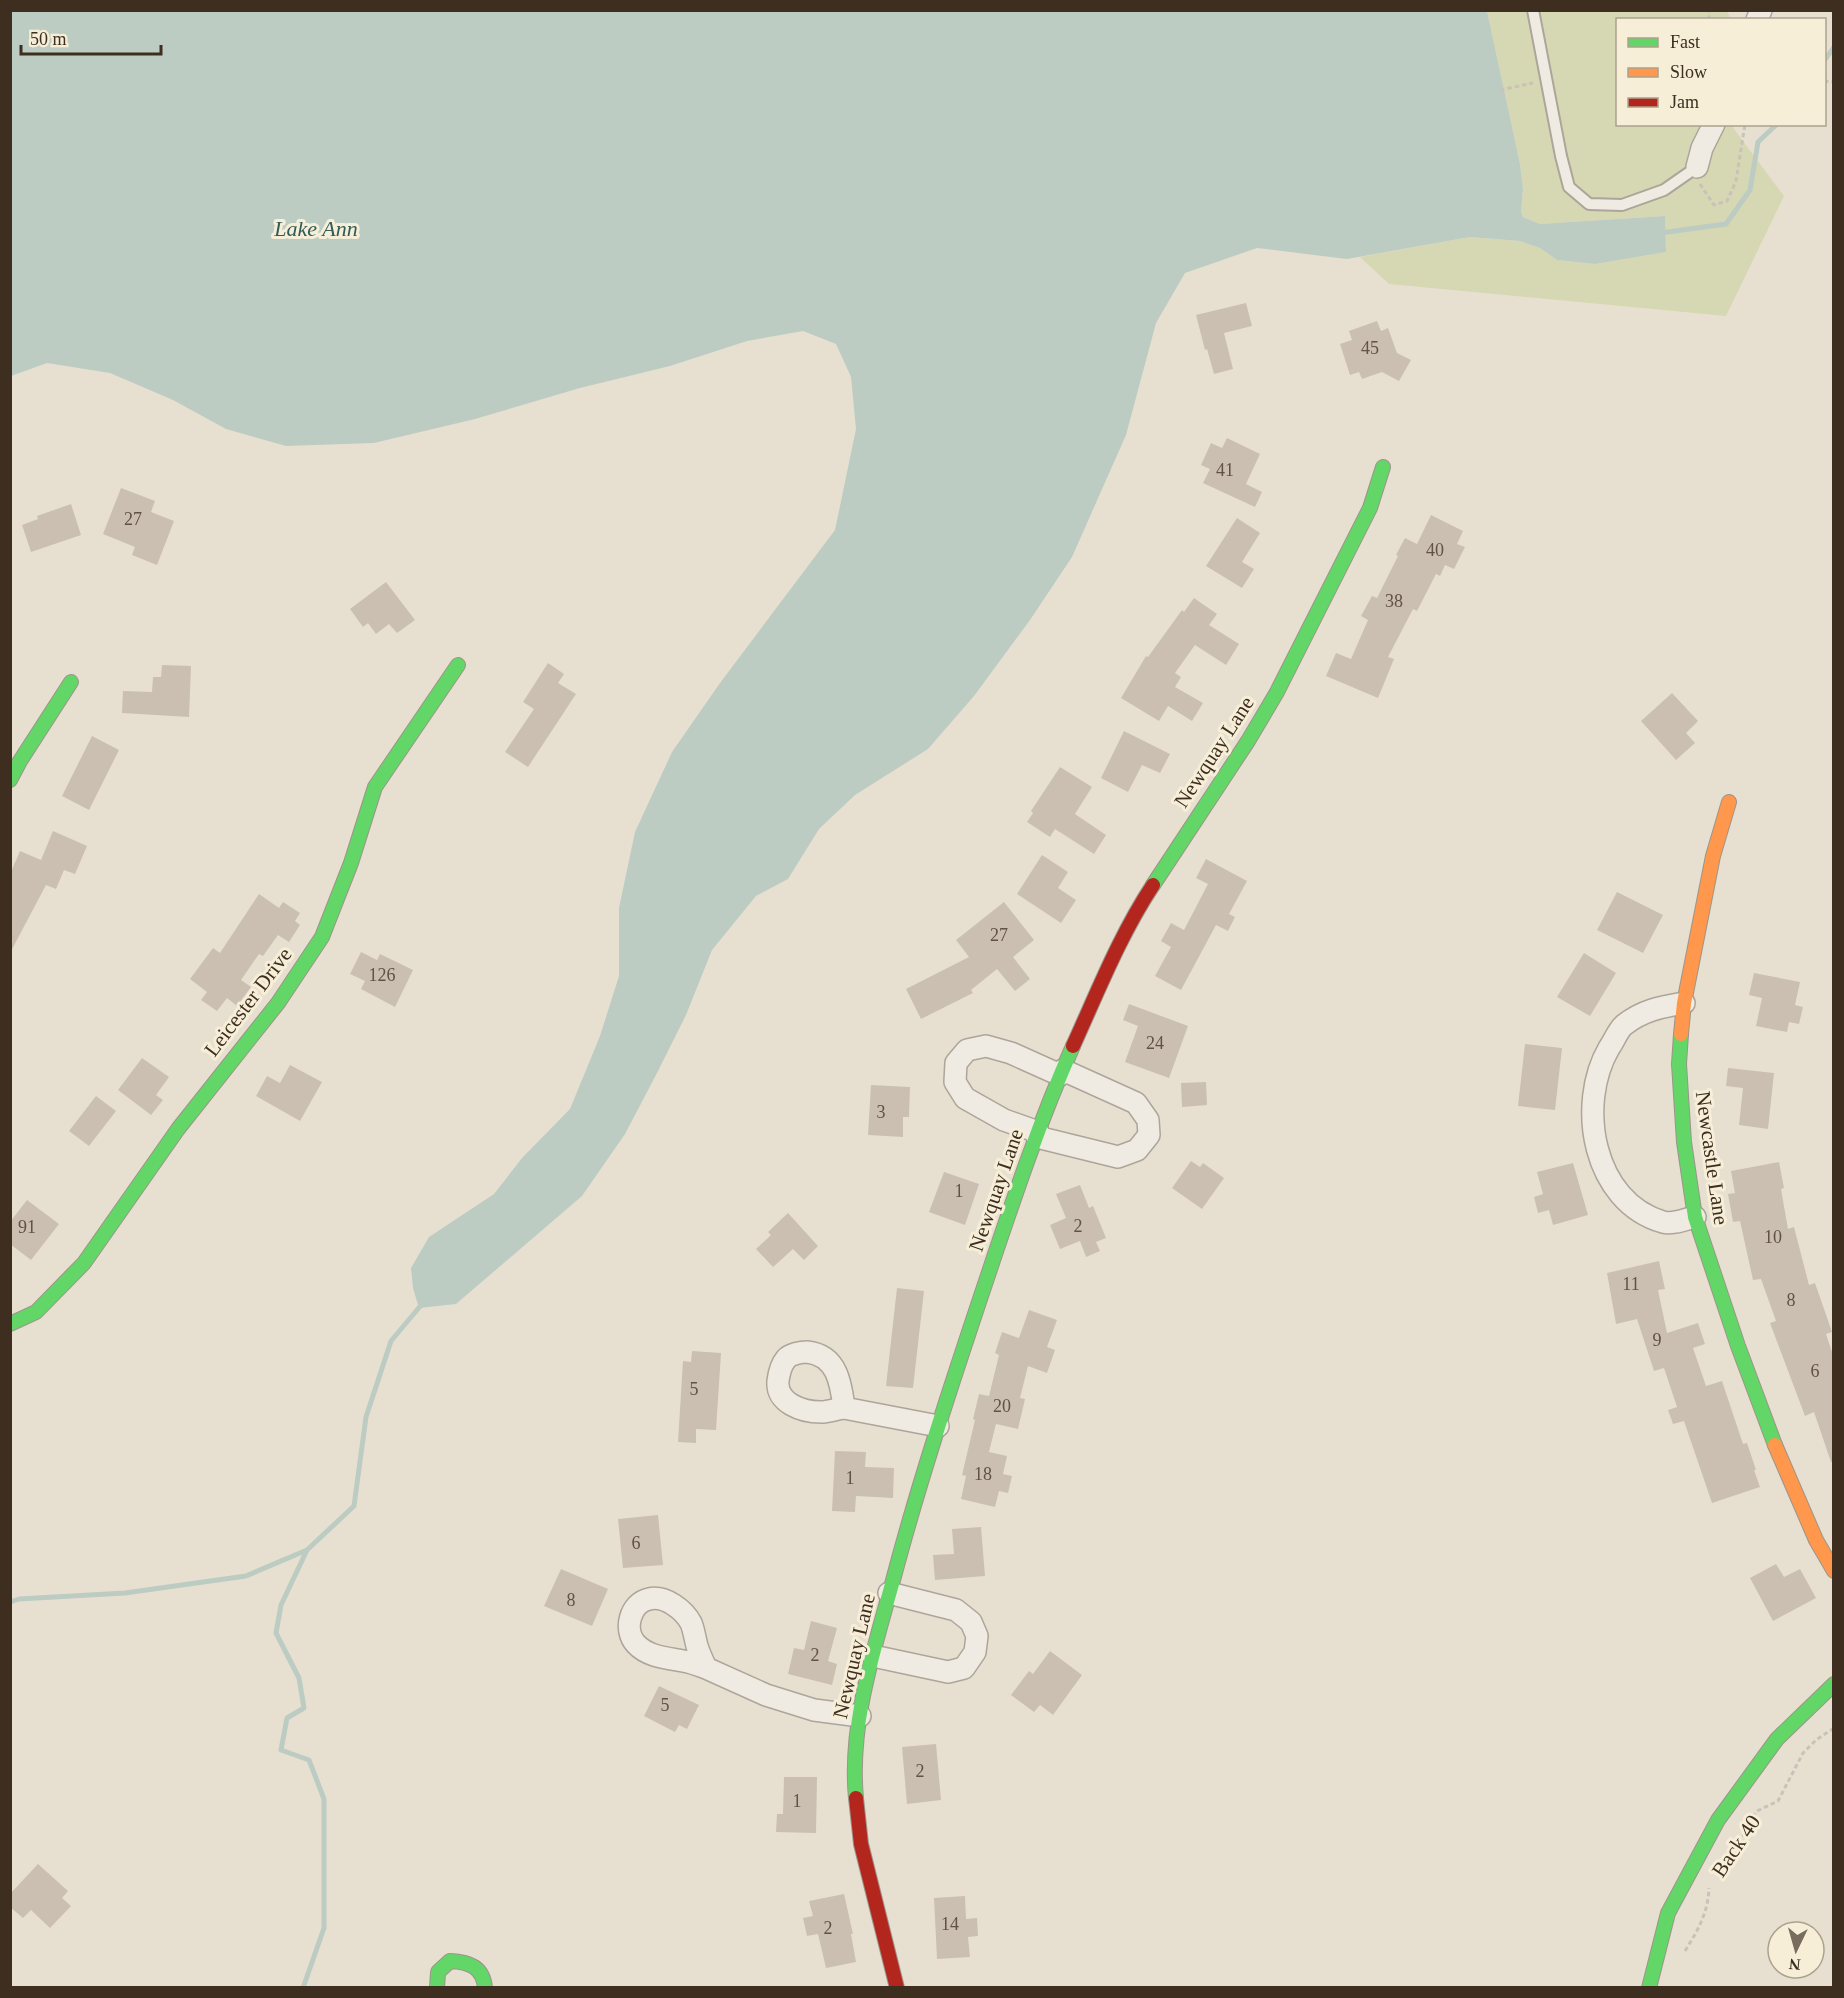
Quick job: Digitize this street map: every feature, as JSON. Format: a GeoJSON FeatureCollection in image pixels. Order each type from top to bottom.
{"type":"FeatureCollection","features":[{"type":"Feature","properties":{"kind":"street"},"geometry":{"type":"LineString","coordinates":[[1696,167],[1713,126]]}},
{"type":"Feature","properties":{"kind":"street","name":"Newquay Lane"},"geometry":{"type":"LineString","coordinates":[[893,1987],[861,1844],[854,1777],[860,1716],[873,1656],[903,1541],[938,1426],[1001,1237],[1038,1135],[1062,1072],[1111,961],[1140,905],[1248,741],[1295,658],[1370,508],[1383,467]]}},
{"type":"Feature","properties":{"kind":"street","name":"Leicester Drive"},"geometry":{"type":"LineString","coordinates":[[10,1324],[36,1312],[84,1263],[178,1129],[278,1003],[322,937],[351,863],[375,787],[458,664]]}},
{"type":"Feature","properties":{"kind":"street"},"geometry":{"type":"LineString","coordinates":[[10,780],[70,682]]}},
{"type":"Feature","properties":{"kind":"street","name":"Newcastle Lane"},"geometry":{"type":"LineString","coordinates":[[1729,802],[1713,856],[1684,1003],[1679,1064],[1684,1142],[1695,1217],[1764,1419],[1816,1540],[1833,1571]]}},
{"type":"Feature","properties":{"kind":"street"},"geometry":{"type":"LineString","coordinates":[[1684,1003],[1655,1008],[1623,1026],[1601,1063],[1592,1110],[1597,1155],[1610,1183],[1637,1210],[1665,1223],[1695,1217]]}},
{"type":"Feature","properties":{"kind":"street"},"geometry":{"type":"LineString","coordinates":[[986,1046],[1062,1072],[1136,1103],[1148,1120],[1149,1135],[1137,1150],[1118,1156],[1038,1135],[1004,1120],[965,1098],[955,1082],[956,1063],[967,1050],[986,1046]]}},
{"type":"Feature","properties":{"kind":"street"},"geometry":{"type":"LineString","coordinates":[[844,1408],[938,1426]]}},
{"type":"Feature","properties":{"kind":"street"},"geometry":{"type":"LineString","coordinates":[[873,1656],[948,1671],[964,1668],[975,1652],[977,1636],[971,1622],[956,1610],[889,1593]]}},
{"type":"Feature","properties":{"kind":"street"},"geometry":{"type":"LineString","coordinates":[[706,1668],[766,1695],[804,1707],[831,1714],[860,1716]]}},
{"type":"Feature","properties":{"kind":"street"},"geometry":{"type":"LineString","coordinates":[[1649,1988],[1668,1913],[1718,1820],[1777,1739],[1833,1684]]}},
{"type":"Feature","properties":{"kind":"street"},"geometry":{"type":"LineString","coordinates":[[437,1988],[438,1972],[450,1961],[466,1961],[480,1970],[485,1988]]}},
{"type":"Feature","properties":{"kind":"lane"},"geometry":{"type":"LineString","coordinates":[[1533,10],[1569,187],[1589,204],[1622,205],[1664,190],[1696,167]]}},
{"type":"Feature","properties":{"kind":"path"},"geometry":{"type":"LineString","coordinates":[[1500,90],[1546,80]]}},
{"type":"Feature","properties":{"kind":"path"},"geometry":{"type":"LineString","coordinates":[[1696,167],[1701,184],[1714,205],[1727,201],[1736,181],[1745,126]]}},
{"type":"Feature","properties":{"kind":"path","name":"Back 40"},"geometry":{"type":"LineString","coordinates":[[1716,1874],[1740,1845],[1748,1824],[1757,1811],[1778,1801],[1803,1754],[1816,1740],[1833,1728]]}},
{"type":"Feature","properties":{"kind":"path","name":"Back 40"},"geometry":{"type":"LineString","coordinates":[[1682,1961],[1706,1912],[1713,1881]]}},
{"type":"Feature","properties":{"kind":"green space"},"geometry":{"type":"Polygon","coordinates":[[[1487,11],[1727,11],[1730,18],[1616,18],[1616,126],[1732,126],[1784,196],[1726,316],[1389,284],[1360,257],[1470,237],[1520,241],[1540,248],[1557,260],[1595,264],[1666,252],[1665,216],[1540,224],[1523,217],[1520,164],[1487,11]]]}},
{"type":"Feature","properties":{"kind":"water","name":"Lake Ann"},"geometry":{"type":"Polygon","coordinates":[[[10,11],[1487,11],[1520,164],[1523,217],[1540,224],[1665,216],[1666,252],[1595,264],[1557,260],[1540,248],[1520,241],[1470,237],[1347,259],[1257,248],[1185,273],[1156,323],[1126,435],[1072,557],[1030,620],[974,696],[928,749],[855,795],[819,829],[788,879],[756,896],[712,950],[686,1015],[625,1134],[582,1196],[456,1304],[419,1308],[413,1288],[411,1268],[429,1237],[494,1194],[522,1158],[570,1109],[600,1036],[619,976],[619,908],[635,832],[672,752],[720,683],[835,530],[856,429],[851,377],[836,344],[803,331],[747,341],[670,366],[580,388],[475,419],[374,443],[286,446],[226,429],[173,400],[110,373],[47,363],[11,376],[10,11]]]}},
{"type":"Feature","properties":{"kind":"building"},"geometry":{"type":"Polygon","coordinates":[[[1246,303],[1252,326],[1224,333],[1233,369],[1214,374],[1196,315],[1246,303]]]}},
{"type":"Feature","properties":{"kind":"building"},"geometry":{"type":"Polygon","coordinates":[[[1377,321],[1381,331],[1388,328],[1397,353],[1411,360],[1399,381],[1382,372],[1362,379],[1359,372],[1350,375],[1340,344],[1352,340],[1349,331],[1377,321]]]}},
{"type":"Feature","properties":{"kind":"building"},"geometry":{"type":"Polygon","coordinates":[[[1227,438],[1260,454],[1246,484],[1262,492],[1255,507],[1203,483],[1210,469],[1201,465],[1211,443],[1222,448],[1227,438]]]}},
{"type":"Feature","properties":{"kind":"building"},"geometry":{"type":"Polygon","coordinates":[[[121,488],[155,501],[151,512],[174,521],[157,565],[132,555],[135,547],[103,534],[121,488]]]}},
{"type":"Feature","properties":{"kind":"building"},"geometry":{"type":"Polygon","coordinates":[[[71,504],[81,535],[31,552],[22,525],[38,519],[37,516],[71,504]]]}},
{"type":"Feature","properties":{"kind":"building"},"geometry":{"type":"Polygon","coordinates":[[[1431,515],[1463,531],[1457,544],[1465,547],[1454,569],[1445,565],[1440,576],[1436,574],[1417,611],[1413,609],[1388,657],[1394,659],[1378,698],[1326,676],[1336,653],[1351,659],[1368,620],[1361,616],[1372,596],[1377,598],[1405,538],[1417,544],[1431,515]]]}},
{"type":"Feature","properties":{"kind":"building"},"geometry":{"type":"Polygon","coordinates":[[[1237,518],[1260,533],[1242,562],[1254,569],[1242,588],[1206,566],[1237,518]]]}},
{"type":"Feature","properties":{"kind":"building"},"geometry":{"type":"Polygon","coordinates":[[[386,582],[415,620],[397,633],[389,624],[376,634],[368,623],[363,627],[350,609],[386,582]]]}},
{"type":"Feature","properties":{"kind":"building"},"geometry":{"type":"Polygon","coordinates":[[[1194,598],[1217,614],[1209,625],[1239,644],[1226,665],[1195,645],[1175,673],[1181,677],[1175,687],[1203,703],[1192,721],[1168,706],[1159,721],[1121,698],[1146,656],[1148,657],[1182,610],[1184,612],[1194,598]]]}},
{"type":"Feature","properties":{"kind":"building"},"geometry":{"type":"Polygon","coordinates":[[[548,663],[564,674],[558,683],[576,694],[528,767],[505,752],[534,709],[523,702],[548,663]]]}},
{"type":"Feature","properties":{"kind":"building"},"geometry":{"type":"Polygon","coordinates":[[[162,665],[191,666],[189,717],[122,713],[123,691],[152,692],[153,677],[161,677],[162,665]]]}},
{"type":"Feature","properties":{"kind":"building"},"geometry":{"type":"Polygon","coordinates":[[[1672,693],[1698,721],[1686,733],[1695,743],[1676,760],[1641,721],[1672,693]]]}},
{"type":"Feature","properties":{"kind":"building"},"geometry":{"type":"Polygon","coordinates":[[[1124,731],[1170,754],[1160,773],[1142,765],[1128,792],[1101,778],[1124,731]]]}},
{"type":"Feature","properties":{"kind":"building"},"geometry":{"type":"Polygon","coordinates":[[[92,736],[119,750],[89,810],[62,796],[92,736]]]}},
{"type":"Feature","properties":{"kind":"building"},"geometry":{"type":"Polygon","coordinates":[[[1060,767],[1092,787],[1075,814],[1106,835],[1094,854],[1055,829],[1050,837],[1027,822],[1033,813],[1031,811],[1060,767]]]}},
{"type":"Feature","properties":{"kind":"building"},"geometry":{"type":"Polygon","coordinates":[[[53,831],[87,846],[75,874],[64,870],[56,889],[46,885],[10,953],[10,874],[20,851],[41,860],[53,831]]]}},
{"type":"Feature","properties":{"kind":"building"},"geometry":{"type":"Polygon","coordinates":[[[1042,855],[1068,872],[1058,888],[1076,900],[1061,923],[1017,894],[1042,855]]]}},
{"type":"Feature","properties":{"kind":"building"},"geometry":{"type":"Polygon","coordinates":[[[1206,859],[1247,881],[1229,914],[1235,917],[1228,931],[1216,925],[1181,990],[1155,976],[1171,947],[1161,941],[1171,923],[1184,930],[1208,884],[1196,878],[1206,859]]]}},
{"type":"Feature","properties":{"kind":"building"},"geometry":{"type":"Polygon","coordinates":[[[1617,892],[1663,915],[1643,953],[1597,930],[1617,892]]]}},
{"type":"Feature","properties":{"kind":"building"},"geometry":{"type":"Polygon","coordinates":[[[259,894],[279,908],[283,902],[300,913],[295,921],[300,925],[289,942],[278,935],[263,956],[259,954],[241,980],[251,987],[237,1006],[227,998],[217,1011],[201,1000],[207,992],[190,979],[213,948],[220,953],[259,894]]]}},
{"type":"Feature","properties":{"kind":"building"},"geometry":{"type":"Polygon","coordinates":[[[1004,902],[1034,940],[1013,957],[1030,979],[1015,991],[997,969],[971,990],[973,993],[921,1019],[906,989],[969,957],[956,940],[1004,902]]]}},
{"type":"Feature","properties":{"kind":"building"},"geometry":{"type":"Polygon","coordinates":[[[361,952],[377,960],[380,954],[413,970],[395,1007],[361,989],[365,981],[350,974],[361,952]]]}},
{"type":"Feature","properties":{"kind":"building"},"geometry":{"type":"Polygon","coordinates":[[[1584,953],[1616,973],[1590,1016],[1557,997],[1584,953]]]}},
{"type":"Feature","properties":{"kind":"building"},"geometry":{"type":"Polygon","coordinates":[[[1754,973],[1800,982],[1795,1005],[1803,1007],[1799,1024],[1789,1022],[1787,1032],[1756,1026],[1762,998],[1749,995],[1754,973]]]}},
{"type":"Feature","properties":{"kind":"building"},"geometry":{"type":"Polygon","coordinates":[[[1129,1004],[1188,1026],[1169,1078],[1125,1062],[1138,1026],[1123,1020],[1129,1004]]]}},
{"type":"Feature","properties":{"kind":"building"},"geometry":{"type":"Polygon","coordinates":[[[1525,1044],[1562,1048],[1555,1110],[1518,1106],[1525,1044]]]}},
{"type":"Feature","properties":{"kind":"building"},"geometry":{"type":"Polygon","coordinates":[[[142,1058],[169,1077],[156,1095],[163,1100],[151,1115],[118,1090],[142,1058]]]}},
{"type":"Feature","properties":{"kind":"building"},"geometry":{"type":"Polygon","coordinates":[[[290,1065],[322,1082],[300,1121],[256,1096],[267,1076],[280,1083],[290,1065]]]}},
{"type":"Feature","properties":{"kind":"building"},"geometry":{"type":"Polygon","coordinates":[[[1728,1068],[1774,1073],[1768,1129],[1739,1125],[1743,1088],[1726,1086],[1728,1068]]]}},
{"type":"Feature","properties":{"kind":"building"},"geometry":{"type":"Polygon","coordinates":[[[1206,1082],[1207,1105],[1182,1107],[1181,1083],[1206,1082]]]}},
{"type":"Feature","properties":{"kind":"building"},"geometry":{"type":"Polygon","coordinates":[[[871,1085],[910,1087],[909,1117],[903,1117],[903,1137],[868,1135],[871,1085]]]}},
{"type":"Feature","properties":{"kind":"building"},"geometry":{"type":"Polygon","coordinates":[[[96,1096],[116,1111],[89,1146],[69,1131],[96,1096]]]}},
{"type":"Feature","properties":{"kind":"building"},"geometry":{"type":"Polygon","coordinates":[[[1191,1161],[1200,1167],[1203,1163],[1224,1178],[1202,1209],[1172,1188],[1191,1161]]]}},
{"type":"Feature","properties":{"kind":"building"},"geometry":{"type":"Polygon","coordinates":[[[1779,1162],[1788,1229],[1794,1227],[1809,1285],[1815,1283],[1832,1332],[1826,1334],[1833,1355],[1833,1462],[1831,1462],[1814,1412],[1805,1416],[1770,1323],[1776,1321],[1761,1279],[1753,1280],[1740,1221],[1733,1222],[1728,1194],[1735,1193],[1731,1171],[1779,1162]]]}},
{"type":"Feature","properties":{"kind":"building"},"geometry":{"type":"Polygon","coordinates":[[[1573,1163],[1588,1215],[1553,1225],[1549,1210],[1538,1213],[1534,1197],[1543,1194],[1537,1172],[1573,1163]]]}},
{"type":"Feature","properties":{"kind":"building"},"geometry":{"type":"Polygon","coordinates":[[[944,1172],[979,1184],[965,1225],[929,1212],[944,1172]]]}},
{"type":"Feature","properties":{"kind":"building"},"geometry":{"type":"Polygon","coordinates":[[[1080,1185],[1089,1208],[1093,1206],[1106,1238],[1096,1242],[1100,1251],[1086,1257],[1080,1241],[1060,1249],[1050,1225],[1066,1218],[1056,1194],[1080,1185]]]}},
{"type":"Feature","properties":{"kind":"building"},"geometry":{"type":"Polygon","coordinates":[[[27,1200],[59,1224],[31,1260],[10,1244],[10,1222],[27,1200]]]}},
{"type":"Feature","properties":{"kind":"building"},"geometry":{"type":"Polygon","coordinates":[[[788,1213],[818,1246],[804,1260],[793,1249],[773,1267],[756,1249],[771,1235],[768,1232],[788,1213]]]}},
{"type":"Feature","properties":{"kind":"building"},"geometry":{"type":"Polygon","coordinates":[[[1659,1261],[1665,1289],[1658,1290],[1667,1333],[1698,1323],[1705,1344],[1693,1348],[1706,1386],[1722,1381],[1743,1444],[1747,1443],[1760,1487],[1712,1503],[1684,1421],[1673,1424],[1668,1410],[1677,1407],[1664,1368],[1654,1371],[1637,1319],[1616,1324],[1607,1273],[1659,1261]]]}},
{"type":"Feature","properties":{"kind":"building"},"geometry":{"type":"Polygon","coordinates":[[[897,1288],[924,1291],[913,1388],[886,1386],[897,1288]]]}},
{"type":"Feature","properties":{"kind":"building"},"geometry":{"type":"Polygon","coordinates":[[[1029,1310],[1057,1320],[1047,1347],[1055,1350],[1047,1373],[1028,1366],[1020,1398],[1025,1399],[1018,1429],[996,1424],[989,1452],[1007,1456],[1003,1474],[1012,1476],[1008,1493],[999,1491],[995,1507],[961,1499],[966,1476],[962,1475],[979,1394],[989,1396],[999,1355],[995,1353],[1002,1332],[1019,1338],[1029,1310]]]}},
{"type":"Feature","properties":{"kind":"building"},"geometry":{"type":"Polygon","coordinates":[[[692,1351],[721,1353],[716,1430],[696,1429],[696,1443],[678,1442],[683,1361],[691,1362],[692,1351]]]}},
{"type":"Feature","properties":{"kind":"building"},"geometry":{"type":"Polygon","coordinates":[[[835,1451],[866,1452],[865,1467],[894,1468],[893,1498],[856,1496],[855,1512],[832,1511],[835,1451]]]}},
{"type":"Feature","properties":{"kind":"building"},"geometry":{"type":"Polygon","coordinates":[[[658,1515],[663,1565],[623,1568],[618,1519],[658,1515]]]}},
{"type":"Feature","properties":{"kind":"building"},"geometry":{"type":"Polygon","coordinates":[[[981,1527],[985,1576],[935,1580],[933,1555],[954,1554],[952,1529],[981,1527]]]}},
{"type":"Feature","properties":{"kind":"building"},"geometry":{"type":"Polygon","coordinates":[[[1776,1564],[1784,1577],[1800,1569],[1816,1598],[1773,1621],[1750,1578],[1776,1564]]]}},
{"type":"Feature","properties":{"kind":"building"},"geometry":{"type":"Polygon","coordinates":[[[561,1569],[608,1589],[592,1626],[544,1606],[561,1569]]]}},
{"type":"Feature","properties":{"kind":"building"},"geometry":{"type":"Polygon","coordinates":[[[811,1621],[837,1628],[828,1661],[837,1664],[832,1685],[788,1674],[794,1648],[804,1650],[811,1621]]]}},
{"type":"Feature","properties":{"kind":"building"},"geometry":{"type":"Polygon","coordinates":[[[1050,1651],[1082,1675],[1053,1715],[1040,1705],[1034,1712],[1011,1695],[1029,1671],[1033,1674],[1050,1651]]]}},
{"type":"Feature","properties":{"kind":"building"},"geometry":{"type":"Polygon","coordinates":[[[659,1686],[699,1705],[687,1729],[679,1725],[675,1732],[644,1716],[659,1686]]]}},
{"type":"Feature","properties":{"kind":"building"},"geometry":{"type":"Polygon","coordinates":[[[936,1744],[941,1800],[907,1804],[902,1747],[936,1744]]]}},
{"type":"Feature","properties":{"kind":"building"},"geometry":{"type":"Polygon","coordinates":[[[784,1777],[817,1777],[816,1833],[776,1832],[777,1814],[783,1814],[784,1777]]]}},
{"type":"Feature","properties":{"kind":"building"},"geometry":{"type":"Polygon","coordinates":[[[38,1864],[68,1891],[62,1898],[71,1906],[50,1928],[31,1910],[23,1918],[10,1907],[10,1894],[38,1864]]]}},
{"type":"Feature","properties":{"kind":"building"},"geometry":{"type":"Polygon","coordinates":[[[844,1894],[853,1934],[851,1934],[856,1962],[826,1968],[818,1934],[807,1936],[803,1918],[813,1916],[809,1901],[844,1894]]]}},
{"type":"Feature","properties":{"kind":"building"},"geometry":{"type":"Polygon","coordinates":[[[965,1896],[966,1919],[977,1918],[978,1936],[968,1937],[970,1957],[937,1959],[934,1898],[965,1896]]]}},
{"type":"Feature","properties":{"kind":"waterway"},"geometry":{"type":"LineString","coordinates":[[1826,58],[1834,47]]}},
{"type":"Feature","properties":{"kind":"waterway"},"geometry":{"type":"LineString","coordinates":[[1660,233],[1726,224],[1750,190],[1758,142],[1775,126]]}},
{"type":"Feature","properties":{"kind":"waterway"},"geometry":{"type":"LineString","coordinates":[[10,1602],[19,1599],[125,1593],[246,1576],[307,1550],[354,1506],[366,1417],[391,1341],[422,1304]]}},
{"type":"Feature","properties":{"kind":"waterway"},"geometry":{"type":"LineString","coordinates":[[303,1988],[324,1928],[324,1799],[309,1760],[281,1750],[287,1718],[304,1708],[299,1678],[276,1633],[281,1605],[307,1550]]}},
{"type":"Feature","properties":{"kind":"traffic: fast"},"geometry":{"type":"LineString","coordinates":[[1153,885],[1248,741],[1277,692],[1370,508],[1383,467]]}},
{"type":"Feature","properties":{"kind":"traffic: fast"},"geometry":{"type":"LineString","coordinates":[[10,1324],[36,1312],[84,1263],[178,1129],[278,1003],[322,937],[351,863],[375,787],[458,665]]}},
{"type":"Feature","properties":{"kind":"traffic: fast"},"geometry":{"type":"LineString","coordinates":[[10,780],[71,682]]}},
{"type":"Feature","properties":{"kind":"traffic: fast"},"geometry":{"type":"LineString","coordinates":[[1681,1034],[1679,1064],[1684,1142],[1695,1217],[1738,1346],[1775,1445]]}},
{"type":"Feature","properties":{"kind":"traffic: fast"},"geometry":{"type":"LineString","coordinates":[[856,1798],[856,1744],[864,1690],[912,1513],[944,1407],[1012,1205],[1073,1046]]}},
{"type":"Feature","properties":{"kind":"traffic: fast"},"geometry":{"type":"LineString","coordinates":[[1649,1988],[1668,1913],[1718,1820],[1777,1739],[1834,1684]]}},
{"type":"Feature","properties":{"kind":"traffic: fast"},"geometry":{"type":"LineString","coordinates":[[437,1988],[438,1972],[450,1961],[469,1964],[478,1970],[482,1975],[485,1988]]}},
{"type":"Feature","properties":{"kind":"traffic: slow"},"geometry":{"type":"LineString","coordinates":[[1681,1034],[1684,1003],[1713,856],[1729,802]]}},
{"type":"Feature","properties":{"kind":"traffic: slow"},"geometry":{"type":"LineString","coordinates":[[1775,1445],[1816,1540],[1834,1571]]}},
{"type":"Feature","properties":{"kind":"traffic: jam"},"geometry":{"type":"LineString","coordinates":[[1073,1046],[1120,943],[1153,885]]}},
{"type":"Feature","properties":{"kind":"traffic: jam"},"geometry":{"type":"LineString","coordinates":[[856,1798],[861,1844],[897,1988]]}}]}
